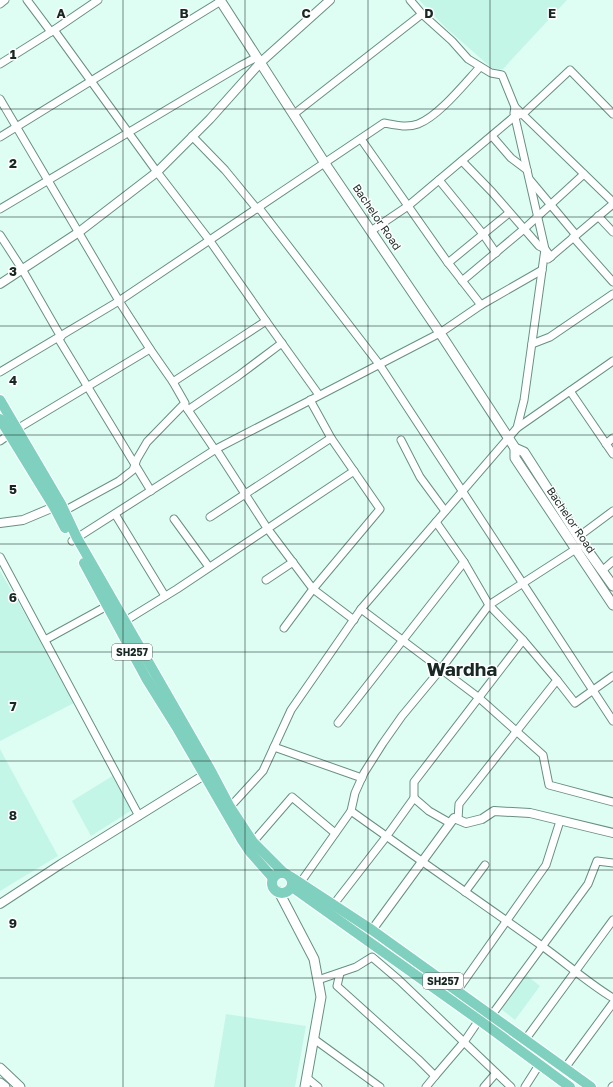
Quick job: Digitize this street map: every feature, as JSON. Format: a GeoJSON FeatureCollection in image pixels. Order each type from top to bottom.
{"type":"FeatureCollection","features":[{"type":"Feature","properties":{"kind":"main road","name":"Bachelor Road"},"geometry":{"type":"LineString","coordinates":[[220,1],[508,436],[515,448],[515,458],[613,586]]}},
{"type":"Feature","properties":{"kind":"main road","name":"SH257"},"geometry":{"type":"LineString","coordinates":[[0,400],[13,432],[54,507],[119,609],[124,621],[246,845],[273,878]]}},
{"type":"Feature","properties":{"kind":"main road","name":"SH257"},"geometry":{"type":"LineString","coordinates":[[0,419],[13,432],[64,511],[75,540],[107,606],[146,678],[253,842],[293,883],[378,948],[570,1087]]}},
{"type":"Feature","properties":{"kind":"main road","name":"Bachelor Road"},"geometry":{"type":"LineString","coordinates":[[579,543],[613,605]]}},
{"type":"Feature","properties":{"kind":"main road"},"geometry":{"type":"LineString","coordinates":[[280,895],[287,894],[293,883],[277,874],[273,878],[272,886],[280,895],[314,959],[321,997],[306,1083]]}},
{"type":"Feature","properties":{"kind":"main road","name":"SH257"},"geometry":{"type":"LineString","coordinates":[[293,883],[334,904],[372,930],[591,1087]]}},
{"type":"Feature","properties":{"kind":"main road"},"geometry":{"type":"LineString","coordinates":[[0,1068],[20,1087]]}},
{"type":"Feature","properties":{"kind":"main road"},"geometry":{"type":"LineString","coordinates":[[0,1083],[5,1087]]}},
{"type":"Feature","properties":{"kind":"street"},"geometry":{"type":"LineString","coordinates":[[0,4],[5,0]]}},
{"type":"Feature","properties":{"kind":"street"},"geometry":{"type":"LineString","coordinates":[[27,0],[92,81],[128,133],[210,241],[319,395]]}},
{"type":"Feature","properties":{"kind":"street"},"geometry":{"type":"LineString","coordinates":[[0,64],[98,0]]}},
{"type":"Feature","properties":{"kind":"street"},"geometry":{"type":"LineString","coordinates":[[410,0],[422,14],[452,41],[468,60],[491,73],[502,75],[515,107],[515,116],[545,249],[524,400],[517,428]]}},
{"type":"Feature","properties":{"kind":"street"},"geometry":{"type":"LineString","coordinates":[[0,137],[220,1]]}},
{"type":"Feature","properties":{"kind":"street"},"geometry":{"type":"LineString","coordinates":[[0,284],[79,232],[157,172],[210,119],[259,60],[328,1]]}},
{"type":"Feature","properties":{"kind":"street"},"geometry":{"type":"LineString","coordinates":[[294,114],[422,14]]}},
{"type":"Feature","properties":{"kind":"street"},"geometry":{"type":"LineString","coordinates":[[0,209],[240,66],[259,60]]}},
{"type":"Feature","properties":{"kind":"street"},"geometry":{"type":"LineString","coordinates":[[0,372],[119,301],[384,123],[405,126],[418,124],[442,108],[480,67]]}},
{"type":"Feature","properties":{"kind":"street"},"geometry":{"type":"LineString","coordinates":[[371,231],[408,206],[515,116],[523,114],[570,70],[613,114]]}},
{"type":"Feature","properties":{"kind":"street"},"geometry":{"type":"LineString","coordinates":[[0,99],[119,301],[173,382],[186,407],[267,528],[313,589],[354,620]]}},
{"type":"Feature","properties":{"kind":"street"},"geometry":{"type":"LineString","coordinates":[[75,540],[216,450],[440,333],[481,305],[543,267],[551,257],[613,203],[515,107]]}},
{"type":"Feature","properties":{"kind":"street"},"geometry":{"type":"LineString","coordinates":[[192,136],[225,170],[258,209],[380,364],[522,584],[613,721]]}},
{"type":"Feature","properties":{"kind":"street"},"geometry":{"type":"LineString","coordinates":[[492,136],[511,158],[527,170]]}},
{"type":"Feature","properties":{"kind":"street"},"geometry":{"type":"LineString","coordinates":[[361,139],[448,263],[481,305]]}},
{"type":"Feature","properties":{"kind":"street"},"geometry":{"type":"LineString","coordinates":[[462,161],[539,246],[545,249],[551,257]]}},
{"type":"Feature","properties":{"kind":"street"},"geometry":{"type":"LineString","coordinates":[[462,281],[524,229],[584,174]]}},
{"type":"Feature","properties":{"kind":"street"},"geometry":{"type":"LineString","coordinates":[[530,179],[613,282],[611,296],[550,337],[532,344]]}},
{"type":"Feature","properties":{"kind":"street"},"geometry":{"type":"LineString","coordinates":[[439,180],[483,234],[496,253]]}},
{"type":"Feature","properties":{"kind":"street"},"geometry":{"type":"LineString","coordinates":[[448,263],[509,213]]}},
{"type":"Feature","properties":{"kind":"street"},"geometry":{"type":"LineString","coordinates":[[598,216],[613,232]]}},
{"type":"Feature","properties":{"kind":"street"},"geometry":{"type":"LineString","coordinates":[[0,235],[22,270],[59,338],[151,491]]}},
{"type":"Feature","properties":{"kind":"street"},"geometry":{"type":"LineString","coordinates":[[173,382],[266,321]]}},
{"type":"Feature","properties":{"kind":"street"},"geometry":{"type":"LineString","coordinates":[[64,511],[119,481],[133,470],[147,442],[186,407],[238,376],[282,343]]}},
{"type":"Feature","properties":{"kind":"street"},"geometry":{"type":"LineString","coordinates":[[0,441],[150,349]]}},
{"type":"Feature","properties":{"kind":"street"},"geometry":{"type":"LineString","coordinates":[[230,807],[263,771],[291,710],[361,609],[508,436],[517,428],[612,363]]}},
{"type":"Feature","properties":{"kind":"street"},"geometry":{"type":"LineString","coordinates":[[570,391],[613,454]]}},
{"type":"Feature","properties":{"kind":"street"},"geometry":{"type":"LineString","coordinates":[[284,628],[313,589],[380,509],[331,438],[310,400]]}},
{"type":"Feature","properties":{"kind":"street"},"geometry":{"type":"LineString","coordinates":[[210,517],[331,438]]}},
{"type":"Feature","properties":{"kind":"street"},"geometry":{"type":"LineString","coordinates":[[606,444],[613,438]]}},
{"type":"Feature","properties":{"kind":"street"},"geometry":{"type":"LineString","coordinates":[[401,440],[420,476],[445,511]]}},
{"type":"Feature","properties":{"kind":"street"},"geometry":{"type":"LineString","coordinates":[[124,621],[209,568],[354,471]]}},
{"type":"Feature","properties":{"kind":"street"},"geometry":{"type":"LineString","coordinates":[[0,523],[23,520],[54,507]]}},
{"type":"Feature","properties":{"kind":"street"},"geometry":{"type":"LineString","coordinates":[[293,883],[335,833],[351,811],[355,793],[362,778],[383,743],[489,605],[522,584],[579,543],[613,511]]}},
{"type":"Feature","properties":{"kind":"street"},"geometry":{"type":"LineString","coordinates":[[115,514],[165,596]]}},
{"type":"Feature","properties":{"kind":"street"},"geometry":{"type":"LineString","coordinates":[[174,519],[209,568]]}},
{"type":"Feature","properties":{"kind":"street"},"geometry":{"type":"LineString","coordinates":[[436,522],[464,562],[489,605],[523,640],[575,704],[613,676]]}},
{"type":"Feature","properties":{"kind":"street"},"geometry":{"type":"LineString","coordinates":[[0,557],[139,816]]}},
{"type":"Feature","properties":{"kind":"street"},"geometry":{"type":"LineString","coordinates":[[602,570],[613,561]]}},
{"type":"Feature","properties":{"kind":"street"},"geometry":{"type":"LineString","coordinates":[[266,580],[293,562]]}},
{"type":"Feature","properties":{"kind":"street"},"geometry":{"type":"LineString","coordinates":[[338,722],[464,562]]}},
{"type":"Feature","properties":{"kind":"street"},"geometry":{"type":"LineString","coordinates":[[45,640],[107,606]]}},
{"type":"Feature","properties":{"kind":"street"},"geometry":{"type":"LineString","coordinates":[[361,609],[478,698],[543,756],[549,785],[613,802]]}},
{"type":"Feature","properties":{"kind":"street"},"geometry":{"type":"LineString","coordinates":[[334,904],[414,798],[414,782],[523,640]]}},
{"type":"Feature","properties":{"kind":"street"},"geometry":{"type":"LineString","coordinates":[[458,819],[460,804],[557,680]]}},
{"type":"Feature","properties":{"kind":"street"},"geometry":{"type":"LineString","coordinates":[[274,747],[362,778]]}},
{"type":"Feature","properties":{"kind":"street"},"geometry":{"type":"LineString","coordinates":[[0,904],[61,864],[208,773]]}},
{"type":"Feature","properties":{"kind":"street"},"geometry":{"type":"LineString","coordinates":[[253,842],[292,798],[335,833]]}},
{"type":"Feature","properties":{"kind":"street"},"geometry":{"type":"LineString","coordinates":[[414,798],[429,810],[450,823]]}},
{"type":"Feature","properties":{"kind":"street"},"geometry":{"type":"LineString","coordinates":[[351,811],[542,946],[576,971],[594,987],[613,998]]}},
{"type":"Feature","properties":{"kind":"street"},"geometry":{"type":"LineString","coordinates":[[372,930],[454,818],[466,823],[482,819],[494,811],[530,813],[613,833]]}},
{"type":"Feature","properties":{"kind":"street"},"geometry":{"type":"LineString","coordinates":[[457,991],[546,865],[560,821]]}},
{"type":"Feature","properties":{"kind":"street"},"geometry":{"type":"LineString","coordinates":[[426,1087],[464,1042],[479,1020],[492,1016],[588,884],[597,861],[613,863]]}},
{"type":"Feature","properties":{"kind":"street"},"geometry":{"type":"LineString","coordinates":[[465,892],[485,865]]}},
{"type":"Feature","properties":{"kind":"street"},"geometry":{"type":"LineString","coordinates":[[525,1040],[613,920]]}},
{"type":"Feature","properties":{"kind":"street"},"geometry":{"type":"LineString","coordinates":[[318,980],[356,968],[372,957],[378,948]]}},
{"type":"Feature","properties":{"kind":"street"},"geometry":{"type":"LineString","coordinates":[[372,957],[399,980],[511,1087]]}},
{"type":"Feature","properties":{"kind":"street"},"geometry":{"type":"LineString","coordinates":[[399,980],[408,970]]}},
{"type":"Feature","properties":{"kind":"street"},"geometry":{"type":"LineString","coordinates":[[340,972],[337,986],[435,1076]]}},
{"type":"Feature","properties":{"kind":"street"},"geometry":{"type":"LineString","coordinates":[[565,1068],[613,1003]]}},
{"type":"Feature","properties":{"kind":"street"},"geometry":{"type":"LineString","coordinates":[[314,1039],[380,1087]]}},
{"type":"Feature","properties":{"kind":"street"},"geometry":{"type":"LineString","coordinates":[[525,1087],[539,1065]]}},
{"type":"Feature","properties":{"kind":"street"},"geometry":{"type":"LineString","coordinates":[[484,1087],[496,1073]]}},
{"type":"Feature","properties":{"kind":"street"},"geometry":{"type":"LineString","coordinates":[[306,1083],[318,1087]]}},
{"type":"Feature","properties":{"kind":"shaded area"},"geometry":{"type":"Polygon","coordinates":[[[419,0],[567,0],[503,69],[495,71],[446,28],[419,0]]]}},
{"type":"Feature","properties":{"kind":"shaded area"},"geometry":{"type":"Polygon","coordinates":[[[0,571],[53,662],[74,703],[0,741],[0,571]]]}},
{"type":"Feature","properties":{"kind":"shaded area"},"geometry":{"type":"Polygon","coordinates":[[[0,749],[58,856],[0,891],[0,749]]]}},
{"type":"Feature","properties":{"kind":"shaded area"},"geometry":{"type":"Polygon","coordinates":[[[114,775],[132,810],[91,836],[72,801],[114,775]]]}},
{"type":"Feature","properties":{"kind":"shaded area"},"geometry":{"type":"Polygon","coordinates":[[[525,974],[540,986],[515,1020],[501,1009],[525,974]]]}},
{"type":"Feature","properties":{"kind":"shaded area"},"geometry":{"type":"Polygon","coordinates":[[[226,1014],[306,1026],[295,1087],[214,1087],[226,1014]]]}},
{"type":"Feature","properties":{"kind":"district","name":"Wardha"},"geometry":{"type":"Point","coordinates":[462,669]}}]}
